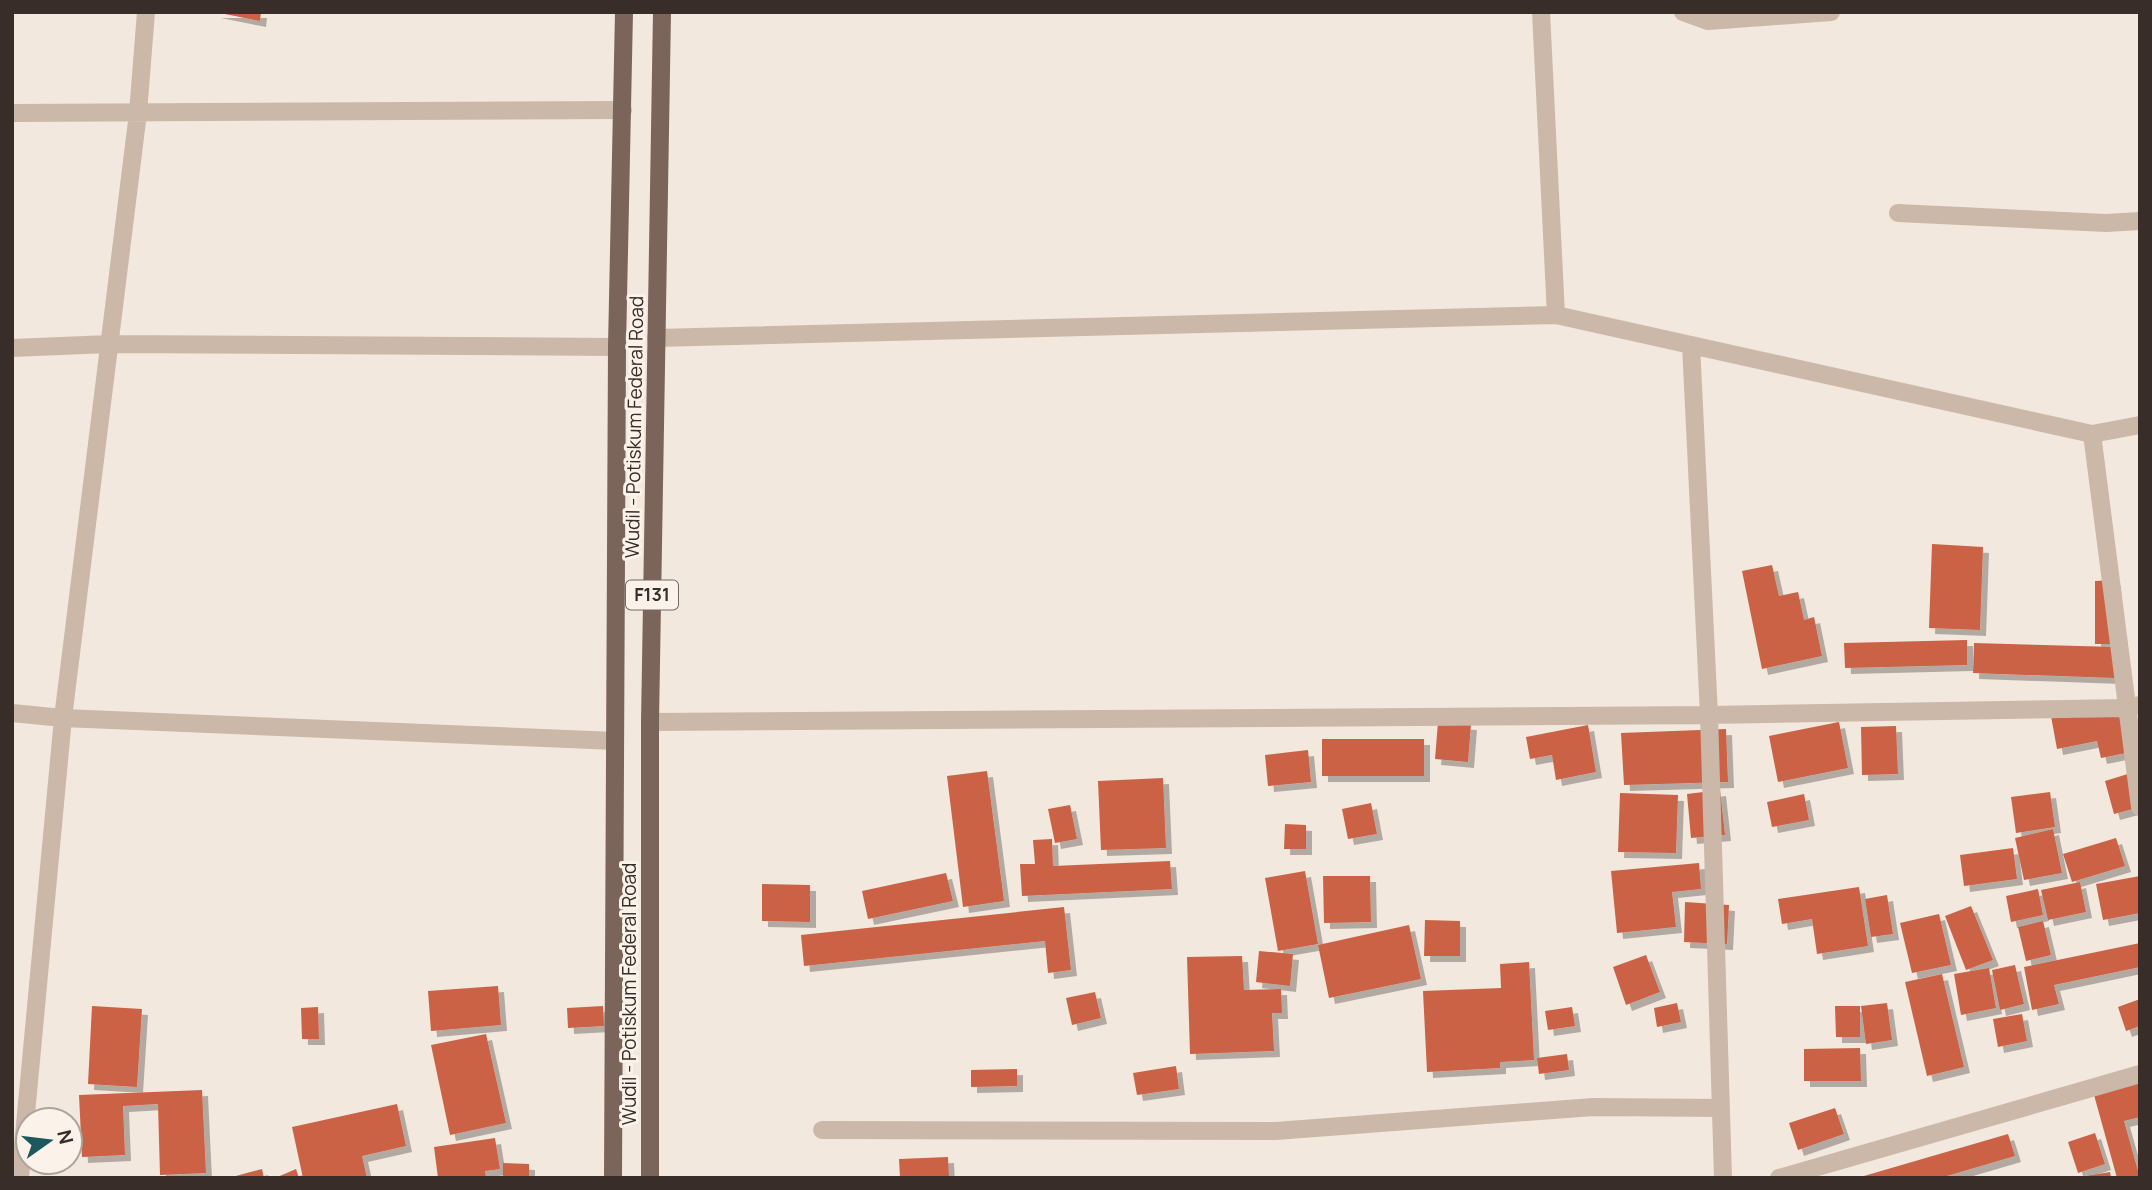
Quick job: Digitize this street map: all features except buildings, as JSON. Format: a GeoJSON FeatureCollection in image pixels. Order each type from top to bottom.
{"type":"FeatureCollection","features":[{"type":"Feature","properties":{"kind":"main road","name":"Wudil - Potiskum Federal Road"},"geometry":{"type":"LineString","coordinates":[[613,1178],[617,347],[624,12]]}},
{"type":"Feature","properties":{"kind":"main road","name":"Wudil - Potiskum Federal Road"},"geometry":{"type":"LineString","coordinates":[[650,1178],[650,722],[662,12]]}},
{"type":"Feature","properties":{"kind":"street"},"geometry":{"type":"LineString","coordinates":[[20,1178],[63,718],[138,113],[146,12]]}},
{"type":"Feature","properties":{"kind":"street"},"geometry":{"type":"LineString","coordinates":[[1541,12],[1556,315]]}},
{"type":"Feature","properties":{"kind":"street"},"geometry":{"type":"LineString","coordinates":[[1683,12],[1708,21],[1831,12]]}},
{"type":"Feature","properties":{"kind":"street"},"geometry":{"type":"LineString","coordinates":[[12,113],[623,110]]}},
{"type":"Feature","properties":{"kind":"street"},"geometry":{"type":"LineString","coordinates":[[1898,213],[2106,223],[2140,221]]}},
{"type":"Feature","properties":{"kind":"street"},"geometry":{"type":"LineString","coordinates":[[656,338],[1556,315],[2092,434],[2140,425]]}},
{"type":"Feature","properties":{"kind":"street"},"geometry":{"type":"LineString","coordinates":[[12,348],[109,344],[617,347]]}},
{"type":"Feature","properties":{"kind":"street"},"geometry":{"type":"LineString","coordinates":[[1691,345],[1709,715],[1723,1178]]}},
{"type":"Feature","properties":{"kind":"street"},"geometry":{"type":"LineString","coordinates":[[2092,434],[2134,707],[2140,807]]}},
{"type":"Feature","properties":{"kind":"street"},"geometry":{"type":"LineString","coordinates":[[650,722],[1709,715],[2134,707]]}},
{"type":"Feature","properties":{"kind":"street"},"geometry":{"type":"LineString","coordinates":[[12,713],[63,718],[615,741]]}},
{"type":"Feature","properties":{"kind":"street"},"geometry":{"type":"LineString","coordinates":[[1779,1178],[2140,1074]]}},
{"type":"Feature","properties":{"kind":"street"},"geometry":{"type":"LineString","coordinates":[[822,1130],[1276,1131],[1593,1107],[1721,1108]]}}]}
